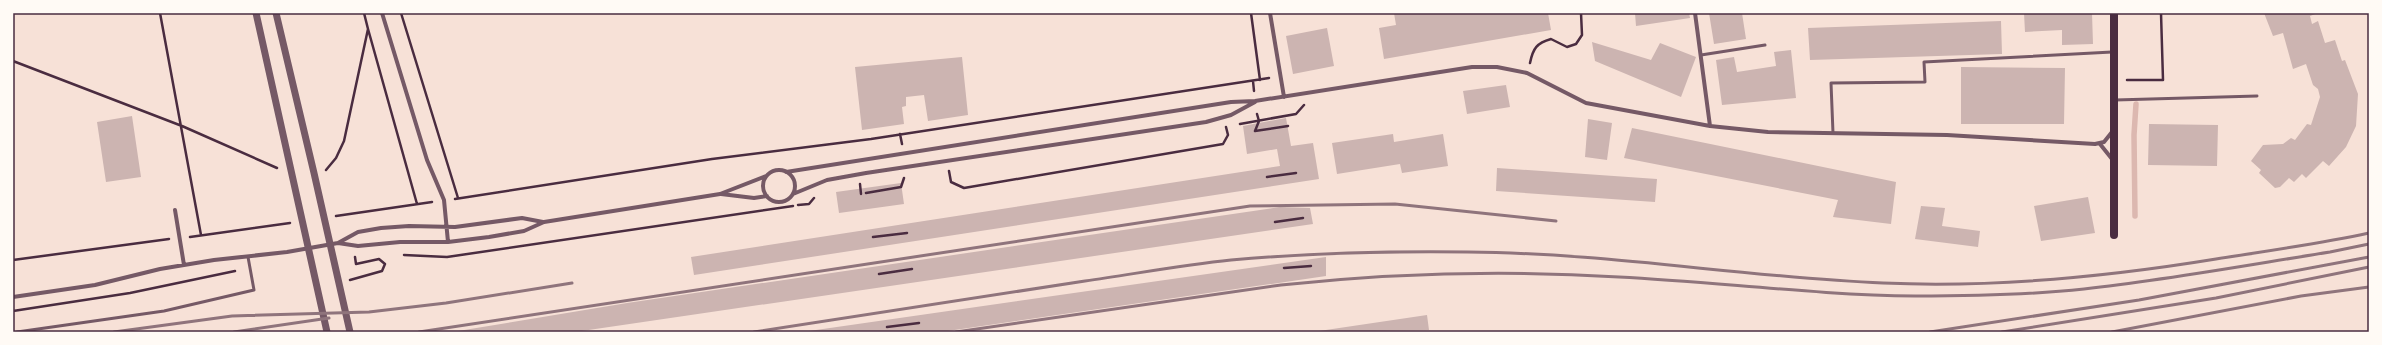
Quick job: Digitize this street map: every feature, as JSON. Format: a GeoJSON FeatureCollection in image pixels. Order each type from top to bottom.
{"type":"FeatureCollection","features":[{"type":"Feature","properties":{"kind":"main road"},"geometry":{"type":"LineString","coordinates":[[2114,13],[2114,235]]}},
{"type":"Feature","properties":{"kind":"street"},"geometry":{"type":"LineString","coordinates":[[256,13],[327,332]]}},
{"type":"Feature","properties":{"kind":"street"},"geometry":{"type":"LineString","coordinates":[[276,13],[350,332]]}},
{"type":"Feature","properties":{"kind":"street"},"geometry":{"type":"LineString","coordinates":[[382,13],[427,160],[444,200],[448,242]]}},
{"type":"Feature","properties":{"kind":"street"},"geometry":{"type":"LineString","coordinates":[[1270,13],[1284,97]]}},
{"type":"Feature","properties":{"kind":"street"},"geometry":{"type":"LineString","coordinates":[[1695,13],[1710,126]]}},
{"type":"Feature","properties":{"kind":"street"},"geometry":{"type":"LineString","coordinates":[[13,297],[95,285],[184,265],[338,244],[358,246],[400,242],[448,242],[524,231],[544,222],[720,194],[766,176],[776,170],[786,172],[1237,101],[1255,101],[1284,97],[1472,68],[1497,66],[1527,73],[1586,103],[1710,126],[1768,132],[1947,135],[2100,144],[2110,138],[2115,116]]}},
{"type":"Feature","properties":{"kind":"street"},"geometry":{"type":"LineString","coordinates":[[720,194],[754,198],[767,196],[780,202],[785,201],[793,194],[827,180],[1206,122],[1231,115],[1255,101]]}},
{"type":"Feature","properties":{"kind":"street"},"geometry":{"type":"LineString","coordinates":[[2100,144],[2111,156],[2114,172]]}},
{"type":"Feature","properties":{"kind":"street"},"geometry":{"type":"LineString","coordinates":[[786,172],[791,175],[795,184],[793,194]]}},
{"type":"Feature","properties":{"kind":"street"},"geometry":{"type":"LineString","coordinates":[[766,176],[763,187],[767,196]]}},
{"type":"Feature","properties":{"kind":"street"},"geometry":{"type":"LineString","coordinates":[[175,210],[184,265]]}},
{"type":"Feature","properties":{"kind":"street"},"geometry":{"type":"LineString","coordinates":[[338,244],[358,232],[381,228],[409,226],[447,227],[522,218],[544,222]]}},
{"type":"Feature","properties":{"kind":"lane"},"geometry":{"type":"LineString","coordinates":[[1701,55],[1766,45]]}},
{"type":"Feature","properties":{"kind":"lane"},"geometry":{"type":"LineString","coordinates":[[1833,133],[1831,83],[1925,82],[1924,62],[2115,52]]}},
{"type":"Feature","properties":{"kind":"lane"},"geometry":{"type":"LineString","coordinates":[[2115,100],[2257,96]]}},
{"type":"Feature","properties":{"kind":"lane"},"geometry":{"type":"LineString","coordinates":[[17,332],[164,311],[254,290],[248,257]]}},
{"type":"Feature","properties":{"kind":"path"},"geometry":{"type":"LineString","coordinates":[[160,13],[201,235]]}},
{"type":"Feature","properties":{"kind":"path"},"geometry":{"type":"LineString","coordinates":[[364,13],[417,204]]}},
{"type":"Feature","properties":{"kind":"path"},"geometry":{"type":"LineString","coordinates":[[404,13],[401,15],[458,198]]}},
{"type":"Feature","properties":{"kind":"path"},"geometry":{"type":"LineString","coordinates":[[1250,13],[1260,80]]}},
{"type":"Feature","properties":{"kind":"path"},"geometry":{"type":"LineString","coordinates":[[1530,64],[1533,50],[1539,42],[1551,39],[1567,46],[1576,44],[1582,35],[1581,13]]}},
{"type":"Feature","properties":{"kind":"path"},"geometry":{"type":"LineString","coordinates":[[2138,80],[2163,80],[2162,13]]}},
{"type":"Feature","properties":{"kind":"path"},"geometry":{"type":"LineString","coordinates":[[326,170],[336,158],[344,141],[368,30]]}},
{"type":"Feature","properties":{"kind":"path"},"geometry":{"type":"LineString","coordinates":[[13,61],[182,126],[280,169]]}},
{"type":"Feature","properties":{"kind":"path"},"geometry":{"type":"LineString","coordinates":[[450,199],[712,159],[879,138],[1260,80],[1280,74]]}},
{"type":"Feature","properties":{"kind":"path"},"geometry":{"type":"LineString","coordinates":[[948,167],[951,182],[964,188],[1223,144],[1228,135],[1226,126],[1296,114],[1304,104]]}},
{"type":"Feature","properties":{"kind":"path"},"geometry":{"type":"LineString","coordinates":[[1259,121],[1255,131],[1288,126]]}},
{"type":"Feature","properties":{"kind":"path"},"geometry":{"type":"LineString","coordinates":[[1267,177],[1296,173]]}},
{"type":"Feature","properties":{"kind":"path"},"geometry":{"type":"LineString","coordinates":[[899,175],[906,174]]}},
{"type":"Feature","properties":{"kind":"path"},"geometry":{"type":"LineString","coordinates":[[852,183],[867,180]]}},
{"type":"Feature","properties":{"kind":"path"},"geometry":{"type":"LineString","coordinates":[[860,182],[861,194]]}},
{"type":"Feature","properties":{"kind":"path"},"geometry":{"type":"LineString","coordinates":[[866,193],[901,187]]}},
{"type":"Feature","properties":{"kind":"path"},"geometry":{"type":"LineString","coordinates":[[402,255],[447,257],[810,204],[818,193]]}},
{"type":"Feature","properties":{"kind":"path"},"geometry":{"type":"LineString","coordinates":[[1275,222],[1303,218]]}},
{"type":"Feature","properties":{"kind":"path"},"geometry":{"type":"LineString","coordinates":[[873,237],[907,233]]}},
{"type":"Feature","properties":{"kind":"path"},"geometry":{"type":"LineString","coordinates":[[13,260],[170,239]]}},
{"type":"Feature","properties":{"kind":"path"},"geometry":{"type":"LineString","coordinates":[[349,280],[382,271],[385,264],[379,260],[356,264],[354,250]]}},
{"type":"Feature","properties":{"kind":"path"},"geometry":{"type":"LineString","coordinates":[[1284,268],[1311,266]]}},
{"type":"Feature","properties":{"kind":"path"},"geometry":{"type":"LineString","coordinates":[[13,311],[175,285],[250,267]]}},
{"type":"Feature","properties":{"kind":"path"},"geometry":{"type":"LineString","coordinates":[[879,274],[912,269]]}},
{"type":"Feature","properties":{"kind":"path"},"geometry":{"type":"LineString","coordinates":[[887,327],[919,323]]}},
{"type":"Feature","properties":{"kind":"building"},"geometry":{"type":"Polygon","coordinates":[[[1394,13],[1548,13],[1551,30],[1384,59],[1379,28],[1396,25],[1394,13]]]}},
{"type":"Feature","properties":{"kind":"building"},"geometry":{"type":"Polygon","coordinates":[[[1635,13],[1689,13],[1690,18],[1636,26],[1635,13]]]}},
{"type":"Feature","properties":{"kind":"building"},"geometry":{"type":"Polygon","coordinates":[[[1709,13],[1742,13],[1746,39],[1714,44],[1709,13]]]}},
{"type":"Feature","properties":{"kind":"building"},"geometry":{"type":"Polygon","coordinates":[[[2024,13],[2092,13],[2093,44],[2062,45],[2062,30],[2025,32],[2024,13]]]}},
{"type":"Feature","properties":{"kind":"building"},"geometry":{"type":"Polygon","coordinates":[[[2264,13],[2318,13],[2310,16],[2312,24],[2318,21],[2325,43],[2335,40],[2342,61],[2345,60],[2358,94],[2356,126],[2346,147],[2329,166],[2323,161],[2306,178],[2302,174],[2294,182],[2289,178],[2280,187],[2275,188],[2259,173],[2261,170],[2251,161],[2263,145],[2283,144],[2291,138],[2295,140],[2307,124],[2311,125],[2320,97],[2318,89],[2313,85],[2306,64],[2293,69],[2283,33],[2273,36],[2264,13]]]}},
{"type":"Feature","properties":{"kind":"building"},"geometry":{"type":"Polygon","coordinates":[[[2001,21],[2002,54],[1810,60],[1808,28],[2001,21]]]}},
{"type":"Feature","properties":{"kind":"building"},"geometry":{"type":"Polygon","coordinates":[[[1327,28],[1334,66],[1293,74],[1286,36],[1327,28]]]}},
{"type":"Feature","properties":{"kind":"building"},"geometry":{"type":"Polygon","coordinates":[[[1592,42],[1651,60],[1660,43],[1696,57],[1681,97],[1595,61],[1592,42]]]}},
{"type":"Feature","properties":{"kind":"building"},"geometry":{"type":"Polygon","coordinates":[[[1791,50],[1796,98],[1722,105],[1716,60],[1734,57],[1737,72],[1776,66],[1774,52],[1791,50]]]}},
{"type":"Feature","properties":{"kind":"building"},"geometry":{"type":"Polygon","coordinates":[[[962,57],[968,115],[928,121],[924,95],[906,97],[906,106],[902,107],[904,124],[862,130],[855,67],[962,57]]]}},
{"type":"Feature","properties":{"kind":"building"},"geometry":{"type":"Polygon","coordinates":[[[1961,67],[2065,68],[2064,124],[1961,124],[1961,67]]]}},
{"type":"Feature","properties":{"kind":"building"},"geometry":{"type":"Polygon","coordinates":[[[1506,85],[1510,107],[1467,114],[1463,91],[1506,85]]]}},
{"type":"Feature","properties":{"kind":"building"},"geometry":{"type":"Polygon","coordinates":[[[132,116],[141,177],[106,182],[97,122],[132,116]]]}},
{"type":"Feature","properties":{"kind":"building"},"geometry":{"type":"Polygon","coordinates":[[[1286,118],[1291,146],[1313,143],[1319,179],[694,275],[691,257],[1280,166],[1277,149],[1247,154],[1243,126],[1286,118]]]}},
{"type":"Feature","properties":{"kind":"building"},"geometry":{"type":"Polygon","coordinates":[[[1588,119],[1612,123],[1607,160],[1585,157],[1588,119]]]}},
{"type":"Feature","properties":{"kind":"building"},"geometry":{"type":"Polygon","coordinates":[[[2149,124],[2218,125],[2217,166],[2148,165],[2149,124]]]}},
{"type":"Feature","properties":{"kind":"building"},"geometry":{"type":"Polygon","coordinates":[[[1632,128],[1896,182],[1891,224],[1833,217],[1838,200],[1624,158],[1632,128]]]}},
{"type":"Feature","properties":{"kind":"building"},"geometry":{"type":"Polygon","coordinates":[[[1393,134],[1394,142],[1443,134],[1448,166],[1402,173],[1400,164],[1337,174],[1332,143],[1393,134]]]}},
{"type":"Feature","properties":{"kind":"building"},"geometry":{"type":"Polygon","coordinates":[[[1497,168],[1657,179],[1655,202],[1496,191],[1497,168]]]}},
{"type":"Feature","properties":{"kind":"building"},"geometry":{"type":"Polygon","coordinates":[[[901,183],[904,204],[839,213],[836,192],[901,183]]]}},
{"type":"Feature","properties":{"kind":"building"},"geometry":{"type":"Polygon","coordinates":[[[2088,197],[2095,233],[2041,241],[2034,206],[2088,197]]]}},
{"type":"Feature","properties":{"kind":"building"},"geometry":{"type":"Polygon","coordinates":[[[1921,206],[1945,208],[1942,226],[1980,231],[1978,247],[1915,239],[1921,206]]]}},
{"type":"Feature","properties":{"kind":"building"},"geometry":{"type":"Polygon","coordinates":[[[1280,207],[1310,208],[1313,224],[575,332],[452,332],[627,303],[1280,207]]]}},
{"type":"Feature","properties":{"kind":"building"},"geometry":{"type":"Polygon","coordinates":[[[1326,257],[1326,276],[941,332],[802,332],[1326,257]]]}},
{"type":"Feature","properties":{"kind":"building"},"geometry":{"type":"Polygon","coordinates":[[[1427,315],[1429,330],[1319,332],[1319,331],[1427,315]]]}},
{"type":"Feature","properties":{"kind":"waterway"},"geometry":{"type":"LineString","coordinates":[[2135,216],[2134,135],[2136,104]]}},
{"type":"Feature","properties":{"kind":"railway"},"geometry":{"type":"LineString","coordinates":[[419,332],[1250,206],[1395,204],[1556,221]]}},
{"type":"Feature","properties":{"kind":"railway"},"geometry":{"type":"LineString","coordinates":[[754,332],[1176,267],[1231,260],[1290,256],[1409,252],[1520,253],[1572,256],[1831,280],[1883,283],[1967,284],[2050,280],[2133,271],[2331,241],[2369,233]]}},
{"type":"Feature","properties":{"kind":"railway"},"geometry":{"type":"LineString","coordinates":[[956,332],[1281,285],[1408,275],[1492,273],[1577,275],[1656,279],[1804,291],[1878,295],[2000,295],[2063,291],[2146,281],[2330,252],[2369,244]]}},
{"type":"Feature","properties":{"kind":"railway"},"geometry":{"type":"LineString","coordinates":[[1930,332],[2139,300],[2369,257]]}},
{"type":"Feature","properties":{"kind":"railway"},"geometry":{"type":"LineString","coordinates":[[2002,332],[2216,298],[2369,267]]}},
{"type":"Feature","properties":{"kind":"railway"},"geometry":{"type":"LineString","coordinates":[[114,332],[232,316],[369,312],[446,303],[572,283]]}},
{"type":"Feature","properties":{"kind":"railway"},"geometry":{"type":"LineString","coordinates":[[2112,332],[2301,296],[2369,287]]}},
{"type":"Feature","properties":{"kind":"railway"},"geometry":{"type":"LineString","coordinates":[[234,332],[329,318]]}}]}
